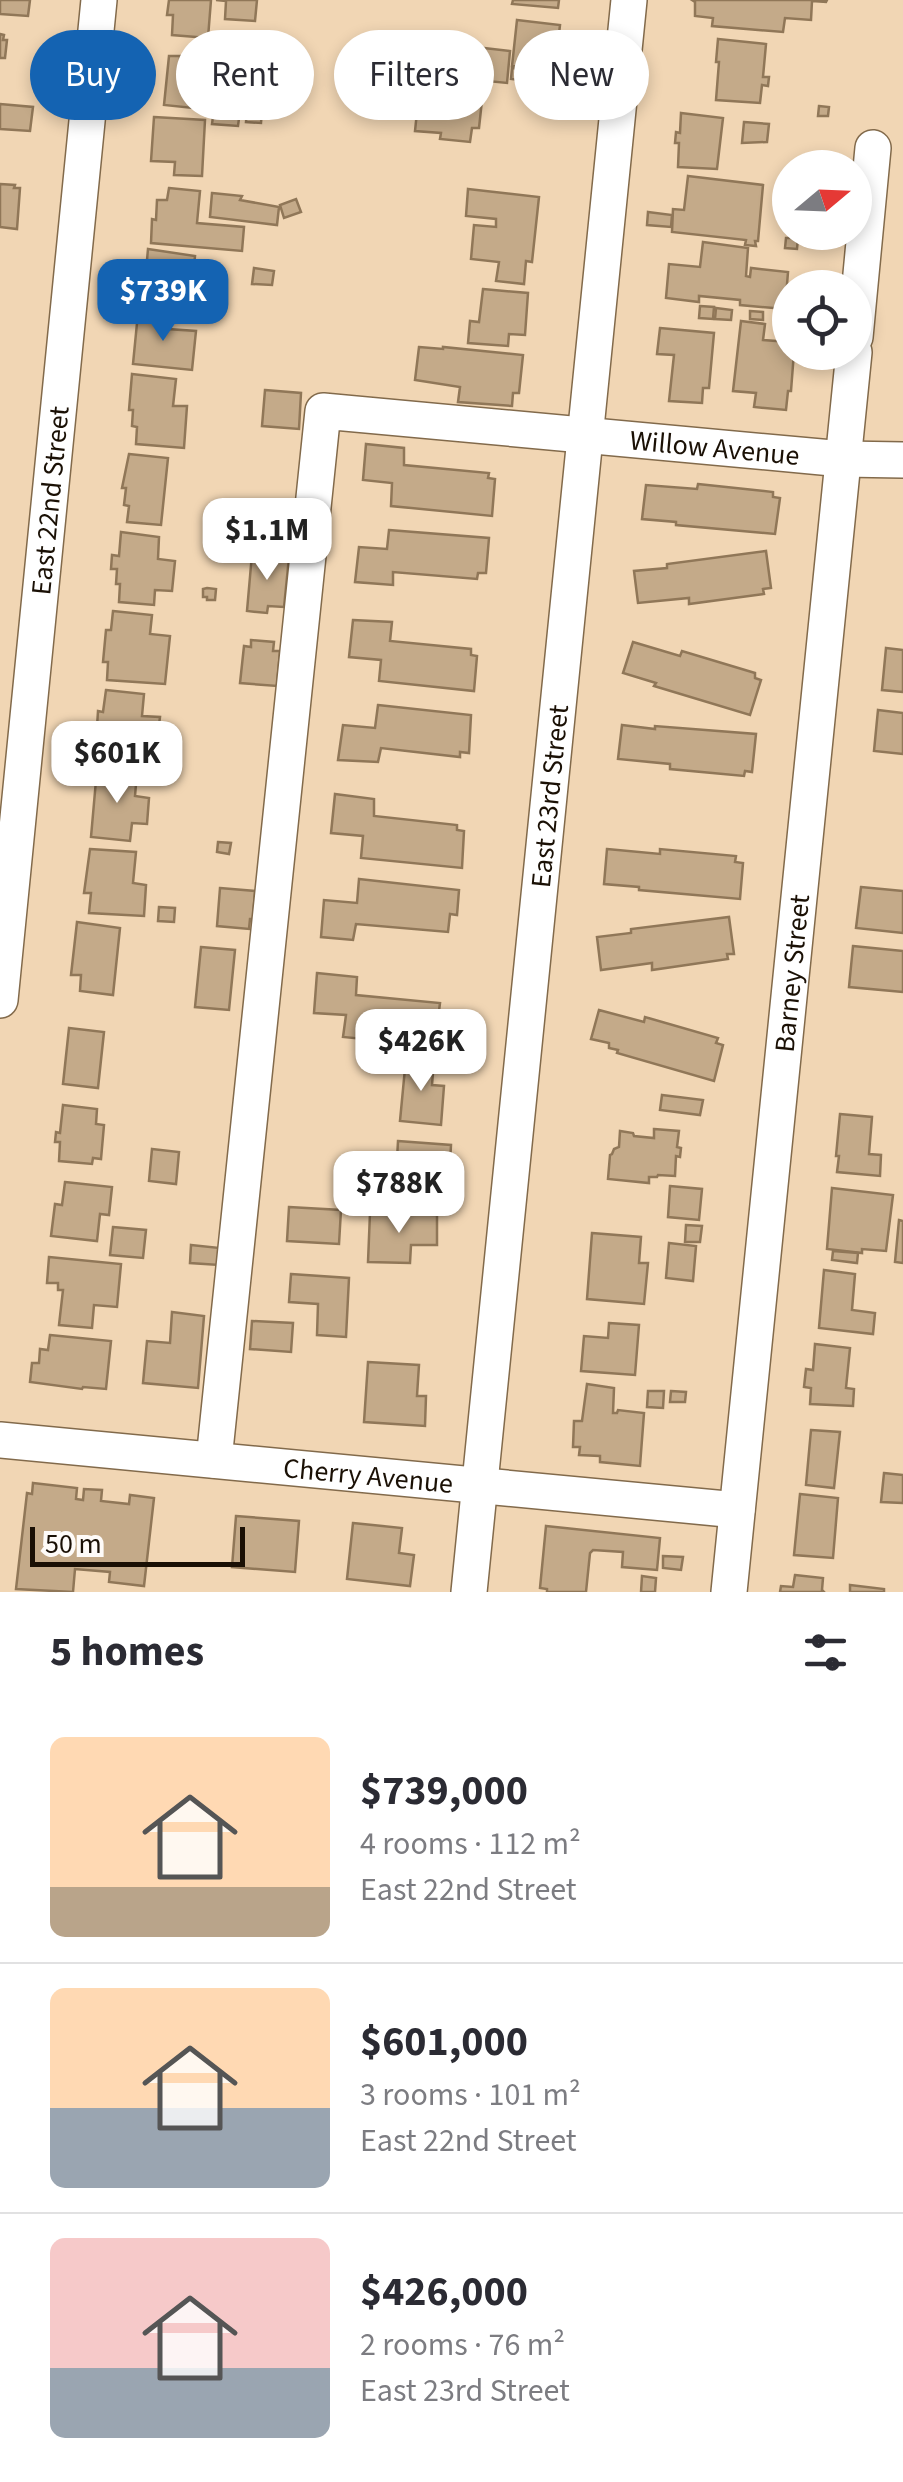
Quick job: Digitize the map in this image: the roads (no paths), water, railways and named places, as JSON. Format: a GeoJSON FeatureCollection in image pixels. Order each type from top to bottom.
{"type":"FeatureCollection","features":[{"type":"Feature","properties":{"kind":"street","name":"East 22nd Street"},"geometry":{"type":"LineString","coordinates":[[0,1000],[98,0]]}},
{"type":"Feature","properties":{"kind":"street","name":"East 23rd Street"},"geometry":{"type":"LineString","coordinates":[[469,1592],[629,0]]}},
{"type":"Feature","properties":{"kind":"street"},"geometry":{"type":"LineString","coordinates":[[861,270],[873,148]]}},
{"type":"Feature","properties":{"kind":"street","name":"Barney Street"},"geometry":{"type":"LineString","coordinates":[[729,1592],[852,370]]}},
{"type":"Feature","properties":{"kind":"street","name":"Willow Avenue"},"geometry":{"type":"LineString","coordinates":[[214,1460],[323,411],[843,459],[903,460]]}},
{"type":"Feature","properties":{"kind":"street","name":"Cherry Avenue"},"geometry":{"type":"LineString","coordinates":[[0,1440],[737,1510]]}}]}
